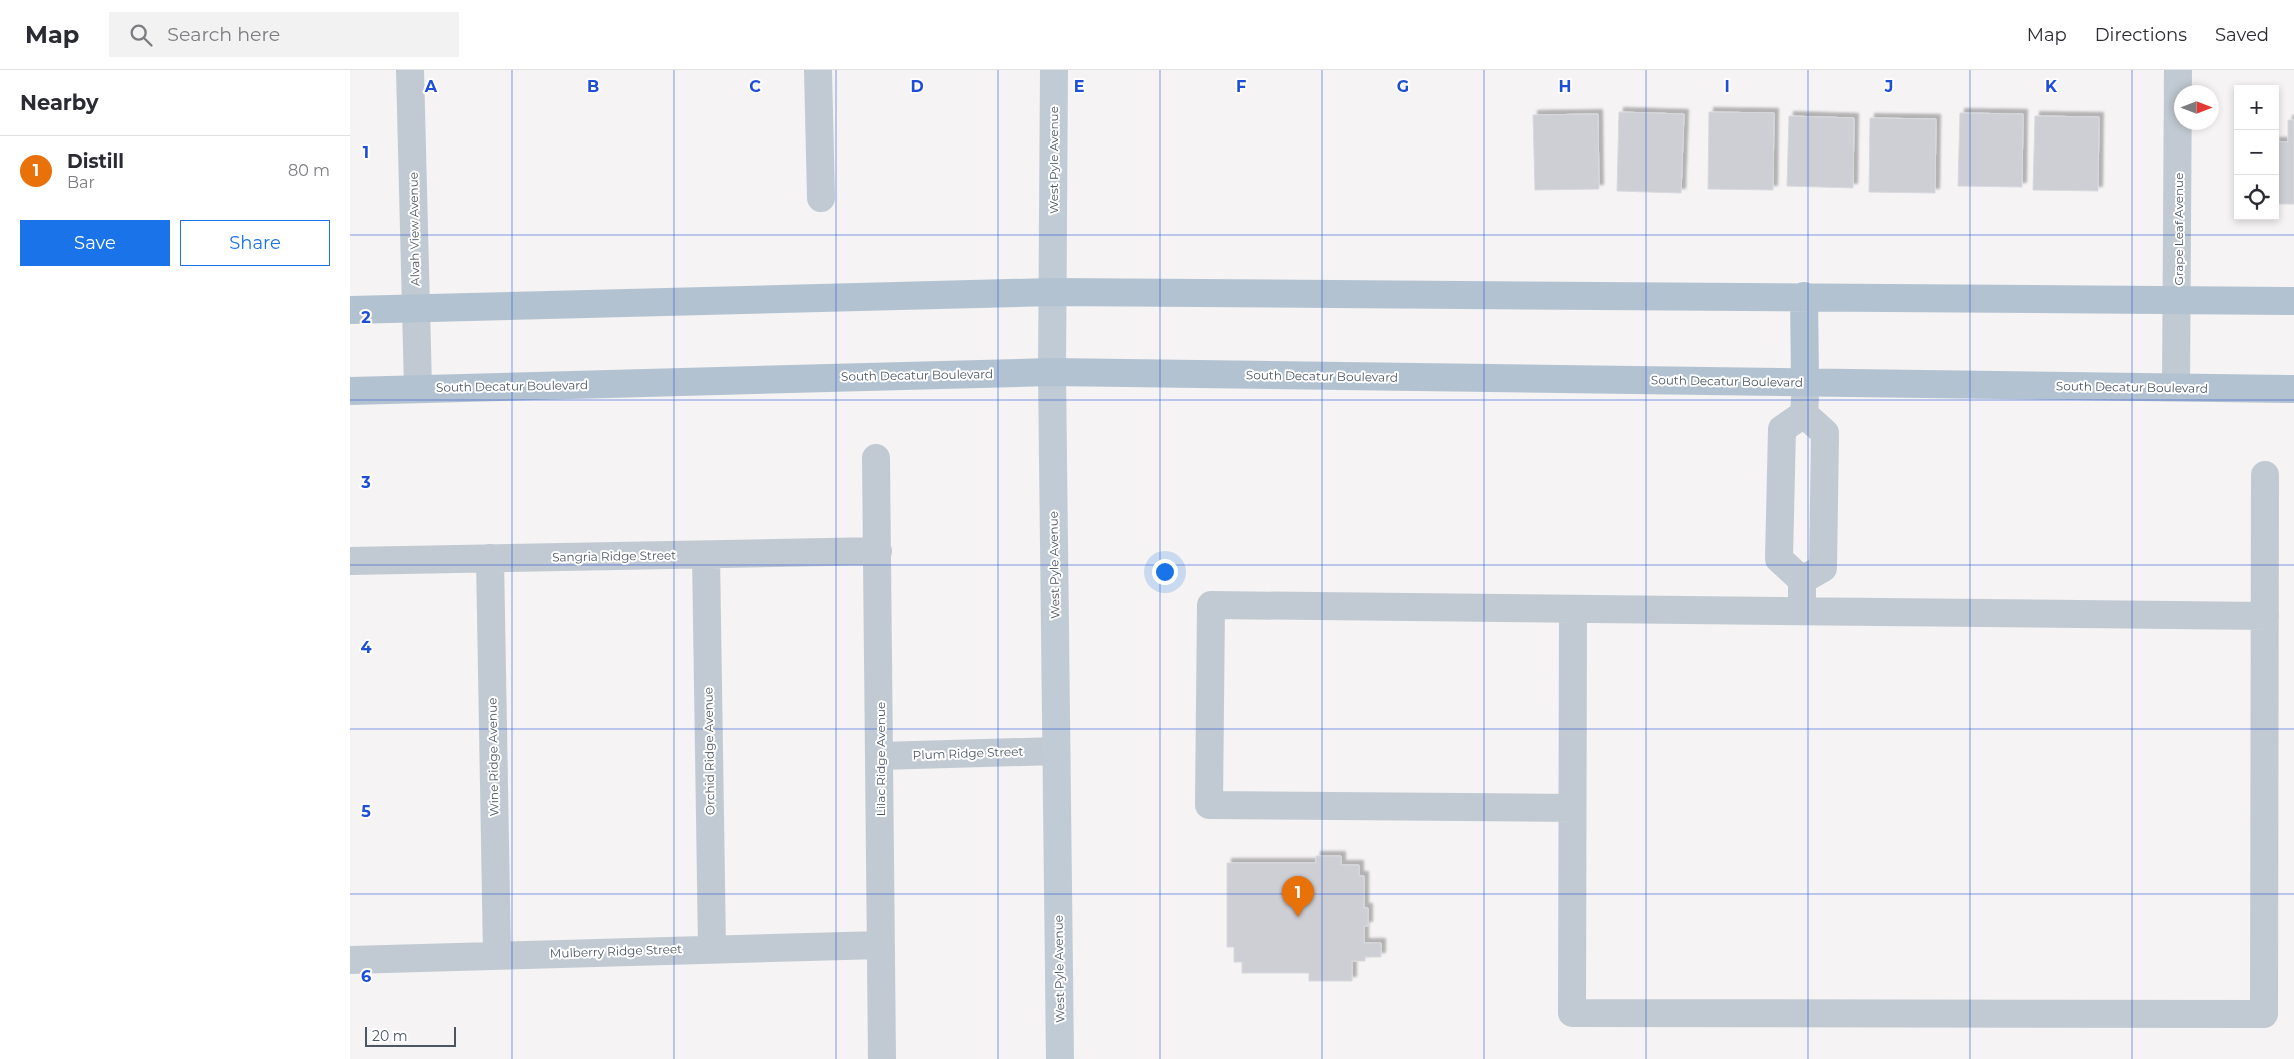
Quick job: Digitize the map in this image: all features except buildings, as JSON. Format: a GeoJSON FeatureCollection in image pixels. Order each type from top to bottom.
{"type":"FeatureCollection","features":[{"type":"Feature","properties":{"kind":"main road"},"geometry":{"type":"LineString","coordinates":[[350,310],[1052,292],[2294,300]]}},
{"type":"Feature","properties":{"kind":"main road"},"geometry":{"type":"LineString","coordinates":[[1804,296],[1805,382]]}},
{"type":"Feature","properties":{"kind":"main road","name":"South Decatur Boulevard"},"geometry":{"type":"LineString","coordinates":[[350,391],[1052,372],[2294,389]]}},
{"type":"Feature","properties":{"kind":"street","name":"Alvah View Avenue"},"geometry":{"type":"LineString","coordinates":[[410,70],[418,388]]}},
{"type":"Feature","properties":{"kind":"street"},"geometry":{"type":"LineString","coordinates":[[818,70],[821,198]]}},
{"type":"Feature","properties":{"kind":"street","name":"West Pyle Avenue"},"geometry":{"type":"LineString","coordinates":[[1054,70],[1052,372],[1060,1059]]}},
{"type":"Feature","properties":{"kind":"street","name":"Grape Leaf Avenue"},"geometry":{"type":"LineString","coordinates":[[2176,388],[2178,70]]}},
{"type":"Feature","properties":{"kind":"street"},"geometry":{"type":"LineString","coordinates":[[1802,580],[1823,568],[1825,433],[1804,414],[1805,382]]}},
{"type":"Feature","properties":{"kind":"street"},"geometry":{"type":"LineString","coordinates":[[1802,611],[1802,580],[1779,559],[1782,429],[1804,414]]}},
{"type":"Feature","properties":{"kind":"street","name":"Lilac Ridge Avenue"},"geometry":{"type":"LineString","coordinates":[[876,458],[882,1059]]}},
{"type":"Feature","properties":{"kind":"street"},"geometry":{"type":"LineString","coordinates":[[1573,609],[1572,1013],[2264,1014],[2265,475]]}},
{"type":"Feature","properties":{"kind":"street","name":"Sangria Ridge Street"},"geometry":{"type":"LineString","coordinates":[[350,560],[878,551]]}},
{"type":"Feature","properties":{"kind":"street","name":"Orchid Ridge Avenue"},"geometry":{"type":"LineString","coordinates":[[706,554],[712,948]]}},
{"type":"Feature","properties":{"kind":"street","name":"Wine Ridge Avenue"},"geometry":{"type":"LineString","coordinates":[[490,558],[497,955]]}},
{"type":"Feature","properties":{"kind":"street"},"geometry":{"type":"LineString","coordinates":[[1572,808],[1209,805],[1211,605],[2265,616]]}},
{"type":"Feature","properties":{"kind":"street","name":"Plum Ridge Street"},"geometry":{"type":"LineString","coordinates":[[880,756],[1056,751]]}},
{"type":"Feature","properties":{"kind":"street","name":"Mulberry Ridge Street"},"geometry":{"type":"LineString","coordinates":[[350,960],[712,948],[881,945]]}},
{"type":"Feature","properties":{"kind":"place","name":"Distill"},"geometry":{"type":"Point","coordinates":[1298,917]}}]}
